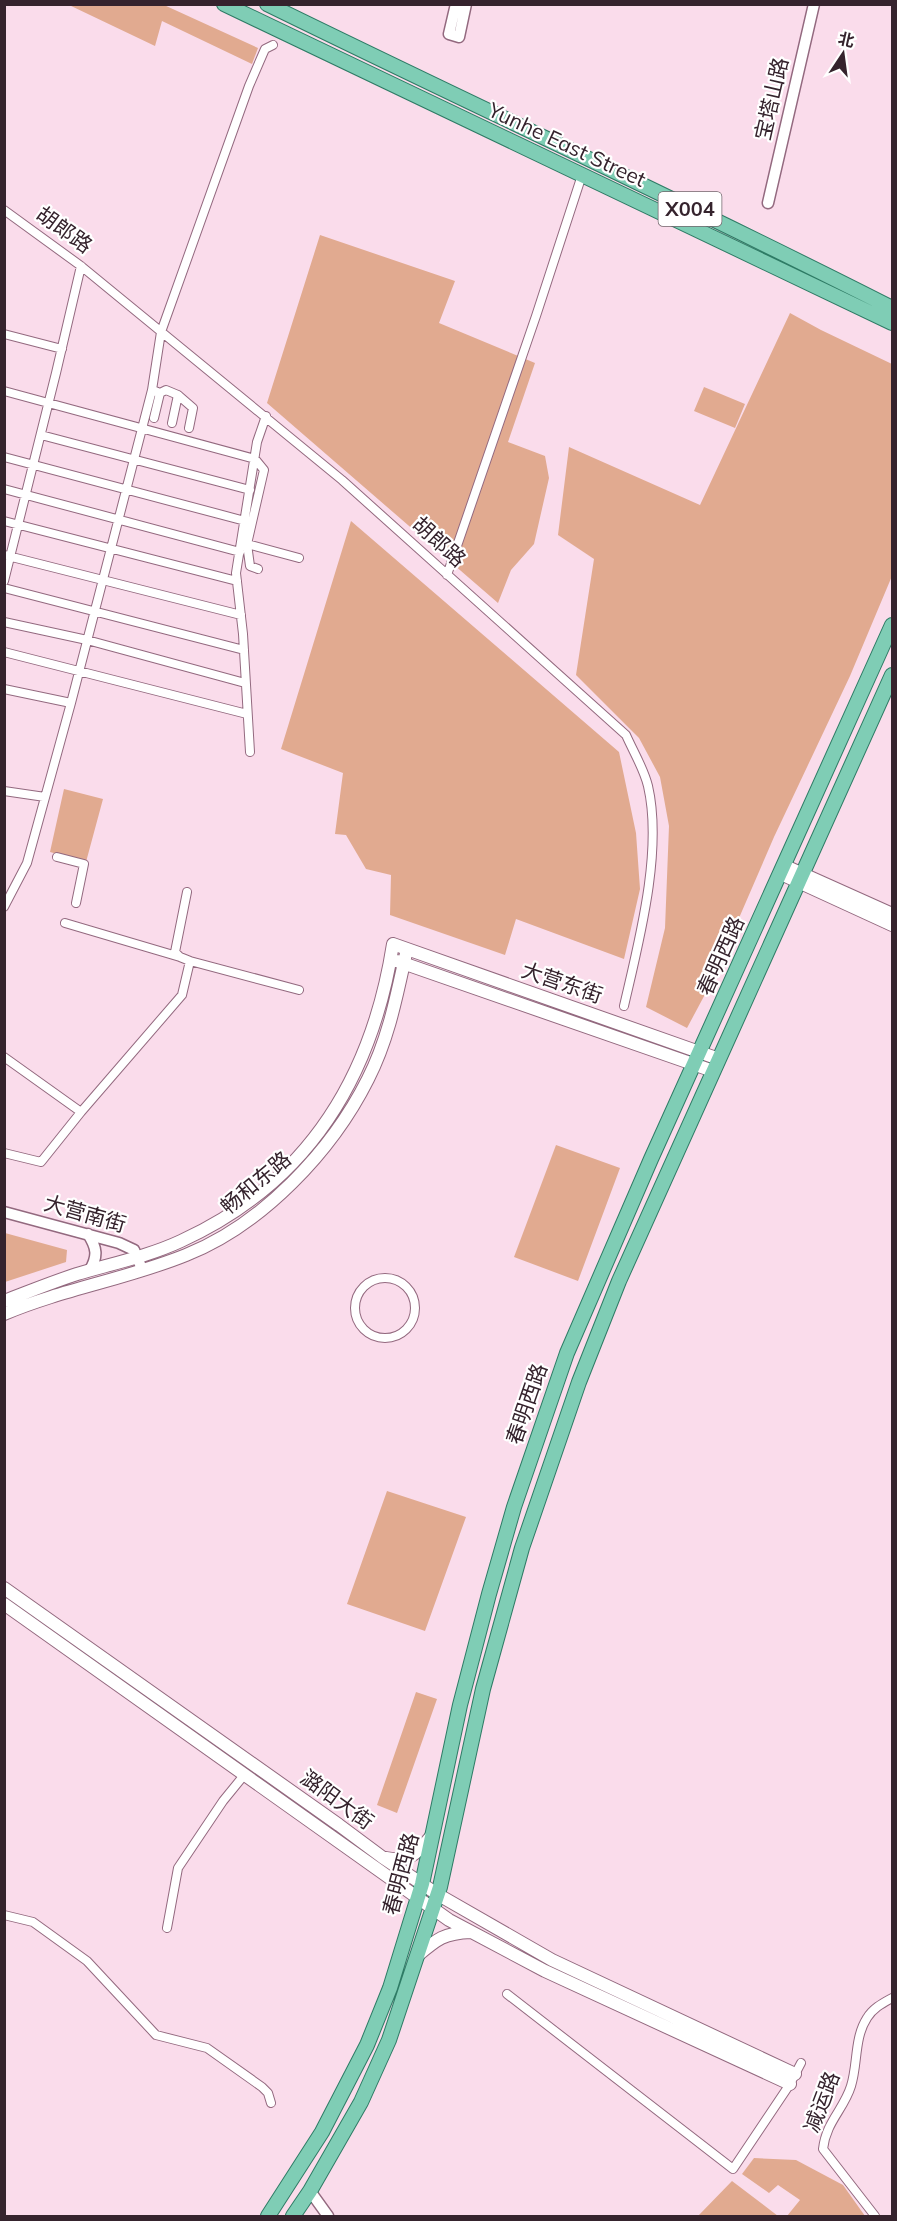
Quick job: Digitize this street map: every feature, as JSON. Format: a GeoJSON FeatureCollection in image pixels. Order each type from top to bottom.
{"type":"FeatureCollection","features":[{"type":"Feature","properties":{"kind":"main road","name":"Yunhe East Street"},"geometry":{"type":"LineString","coordinates":[[224,4],[892,323]]}},
{"type":"Feature","properties":{"kind":"main road","name":"Yunhe East Street"},"geometry":{"type":"LineString","coordinates":[[267,4],[892,308]]}},
{"type":"Feature","properties":{"kind":"main road","name":"春明西路"},"geometry":{"type":"LineString","coordinates":[[268,2217],[322,2132],[367,2045],[390,1988],[420,1890],[460,1705],[514,1507],[567,1353],[651,1159],[892,625]]}},
{"type":"Feature","properties":{"kind":"main road","name":"春明西路"},"geometry":{"type":"LineString","coordinates":[[293,2217],[361,2102],[389,2040],[436,1901],[448,1856],[483,1689],[522,1548],[555,1448],[619,1281],[892,675]]}},
{"type":"Feature","properties":{"kind":"main road"},"geometry":{"type":"LineString","coordinates":[[783,870],[892,915]]}},
{"type":"Feature","properties":{"kind":"main road"},"geometry":{"type":"LineString","coordinates":[[801,878],[892,925]]}},
{"type":"Feature","properties":{"kind":"main road","name":"大营东街"},"geometry":{"type":"LineString","coordinates":[[393,944],[698,1059]]}},
{"type":"Feature","properties":{"kind":"main road","name":"畅和东路"},"geometry":{"type":"LineString","coordinates":[[4,1301],[90,1270],[180,1242],[226,1217],[270,1184],[320,1132],[343,1097],[366,1046],[386,988],[393,944]]}},
{"type":"Feature","properties":{"kind":"main road","name":"畅和东路"},"geometry":{"type":"LineString","coordinates":[[4,1314],[37,1300],[186,1255],[254,1216],[293,1182],[323,1149],[369,1078],[394,1012],[407,949]]}},
{"type":"Feature","properties":{"kind":"main road","name":"大营东街"},"geometry":{"type":"LineString","coordinates":[[391,959],[716,1065]]}},
{"type":"Feature","properties":{"kind":"main road","name":"潞阳大街"},"geometry":{"type":"LineString","coordinates":[[4,1588],[339,1825],[382,1857],[420,1890]]}},
{"type":"Feature","properties":{"kind":"main road","name":"潞阳大街"},"geometry":{"type":"LineString","coordinates":[[4,1604],[245,1774],[436,1901],[552,1960],[795,2074]]}},
{"type":"Feature","properties":{"kind":"main road"},"geometry":{"type":"LineString","coordinates":[[436,1818],[441,1831],[435,1853],[440,1857],[448,1856]]}},
{"type":"Feature","properties":{"kind":"main road"},"geometry":{"type":"LineString","coordinates":[[382,1857],[402,1860],[420,1849],[433,1833]]}},
{"type":"Feature","properties":{"kind":"main road","name":"潞阳大街"},"geometry":{"type":"LineString","coordinates":[[436,1901],[449,1920],[545,1971],[795,2074]]}},
{"type":"Feature","properties":{"kind":"main road"},"geometry":{"type":"LineString","coordinates":[[417,1956],[442,1936],[472,1932]]}},
{"type":"Feature","properties":{"kind":"street"},"geometry":{"type":"LineString","coordinates":[[456,4],[449,34],[459,37],[466,4]]}},
{"type":"Feature","properties":{"kind":"street","name":"宝塔山路"},"geometry":{"type":"LineString","coordinates":[[768,203],[814,4]]}},
{"type":"Feature","properties":{"kind":"street"},"geometry":{"type":"LineString","coordinates":[[154,418],[161,332],[249,86],[265,49],[273,45]]}},
{"type":"Feature","properties":{"kind":"street"},"geometry":{"type":"LineString","coordinates":[[447,575],[582,175]]}},
{"type":"Feature","properties":{"kind":"street","name":"胡郎路"},"geometry":{"type":"LineString","coordinates":[[4,210],[81,266],[342,480],[626,735],[647,783],[652,813],[653,843],[640,934],[624,1006]]}},
{"type":"Feature","properties":{"kind":"street"},"geometry":{"type":"LineString","coordinates":[[4,581],[8,556],[19,525],[81,266]]}},
{"type":"Feature","properties":{"kind":"street"},"geometry":{"type":"LineString","coordinates":[[4,334],[62,349]]}},
{"type":"Feature","properties":{"kind":"street"},"geometry":{"type":"LineString","coordinates":[[156,392],[166,390],[178,395],[193,408],[189,428]]}},
{"type":"Feature","properties":{"kind":"street"},"geometry":{"type":"LineString","coordinates":[[4,391],[255,459],[264,470],[247,544],[250,566],[258,569]]}},
{"type":"Feature","properties":{"kind":"street"},"geometry":{"type":"LineString","coordinates":[[4,907],[27,863],[71,704],[142,427],[156,392]]}},
{"type":"Feature","properties":{"kind":"street"},"geometry":{"type":"LineString","coordinates":[[172,423],[178,395]]}},
{"type":"Feature","properties":{"kind":"street"},"geometry":{"type":"LineString","coordinates":[[250,752],[237,573],[261,426],[266,416]]}},
{"type":"Feature","properties":{"kind":"street"},"geometry":{"type":"LineString","coordinates":[[41,435],[250,490]]}},
{"type":"Feature","properties":{"kind":"street"},"geometry":{"type":"LineString","coordinates":[[4,457],[245,521]]}},
{"type":"Feature","properties":{"kind":"street"},"geometry":{"type":"LineString","coordinates":[[4,489],[240,552]]}},
{"type":"Feature","properties":{"kind":"street"},"geometry":{"type":"LineString","coordinates":[[4,521],[237,581]]}},
{"type":"Feature","properties":{"kind":"street"},"geometry":{"type":"LineString","coordinates":[[247,544],[299,558]]}},
{"type":"Feature","properties":{"kind":"street"},"geometry":{"type":"LineString","coordinates":[[8,556],[241,615]]}},
{"type":"Feature","properties":{"kind":"street"},"geometry":{"type":"LineString","coordinates":[[4,588],[244,650]]}},
{"type":"Feature","properties":{"kind":"street"},"geometry":{"type":"LineString","coordinates":[[4,622],[87,640],[245,683]]}},
{"type":"Feature","properties":{"kind":"street"},"geometry":{"type":"LineString","coordinates":[[4,652],[247,714]]}},
{"type":"Feature","properties":{"kind":"street"},"geometry":{"type":"LineString","coordinates":[[4,689],[71,704]]}},
{"type":"Feature","properties":{"kind":"street"},"geometry":{"type":"LineString","coordinates":[[4,791],[45,798]]}},
{"type":"Feature","properties":{"kind":"street"},"geometry":{"type":"LineString","coordinates":[[57,857],[84,864],[76,903]]}},
{"type":"Feature","properties":{"kind":"street"},"geometry":{"type":"LineString","coordinates":[[180,957],[175,952],[187,892]]}},
{"type":"Feature","properties":{"kind":"street"},"geometry":{"type":"LineString","coordinates":[[65,923],[190,961],[299,990]]}},
{"type":"Feature","properties":{"kind":"street"},"geometry":{"type":"LineString","coordinates":[[4,1153],[41,1162],[182,995],[190,961]]}},
{"type":"Feature","properties":{"kind":"street"},"geometry":{"type":"LineString","coordinates":[[4,1058],[81,1112]]}},
{"type":"Feature","properties":{"kind":"street","name":"大营南街"},"geometry":{"type":"LineString","coordinates":[[4,1212],[119,1243],[134,1250],[142,1269]]}},
{"type":"Feature","properties":{"kind":"street"},"geometry":{"type":"LineString","coordinates":[[88,1234],[97,1252],[90,1270]]}},
{"type":"Feature","properties":{"kind":"street"},"geometry":{"type":"LineString","coordinates":[[384,1278],[402,1283],[413,1298],[415,1307],[410,1325],[395,1336],[384,1338],[365,1331],[355,1313],[355,1303],[359,1293],[374,1280],[384,1278]]}},
{"type":"Feature","properties":{"kind":"street"},"geometry":{"type":"LineString","coordinates":[[167,1928],[178,1868],[223,1801],[245,1774]]}},
{"type":"Feature","properties":{"kind":"street"},"geometry":{"type":"LineString","coordinates":[[4,1914],[33,1922],[87,1961],[156,2035],[207,2048],[262,2087],[268,2093],[272,2103]]}},
{"type":"Feature","properties":{"kind":"street"},"geometry":{"type":"LineString","coordinates":[[507,1994],[734,2169],[795,2074]]}},
{"type":"Feature","properties":{"kind":"street","name":"减运路"},"geometry":{"type":"LineString","coordinates":[[875,2217],[823,2150],[825,2134],[851,2087],[858,2042],[867,2018],[878,2006],[892,1998]]}},
{"type":"Feature","properties":{"kind":"street"},"geometry":{"type":"LineString","coordinates":[[310,2191],[328,2217]]}},
{"type":"Feature","properties":{"kind":"shaded area"},"geometry":{"type":"Polygon","coordinates":[[[69,5],[164,5],[258,48],[252,64],[162,21],[155,46],[69,5]]]}},
{"type":"Feature","properties":{"kind":"shaded area"},"geometry":{"type":"Polygon","coordinates":[[[320,235],[455,281],[439,323],[535,363],[508,442],[545,456],[549,478],[534,544],[511,570],[498,603],[267,403],[320,235]]]}},
{"type":"Feature","properties":{"kind":"shaded area"},"geometry":{"type":"Polygon","coordinates":[[[790,313],[892,364],[892,576],[850,676],[774,837],[710,985],[687,1028],[646,1007],[665,928],[669,826],[660,777],[639,738],[576,675],[594,559],[558,535],[569,447],[700,505],[790,313]]]}},
{"type":"Feature","properties":{"kind":"shaded area"},"geometry":{"type":"Polygon","coordinates":[[[704,387],[745,404],[735,428],[694,411],[704,387]]]}},
{"type":"Feature","properties":{"kind":"shaded area"},"geometry":{"type":"Polygon","coordinates":[[[351,521],[619,752],[636,833],[640,889],[624,959],[516,919],[505,955],[390,915],[391,875],[366,869],[346,835],[335,834],[343,773],[281,749],[351,521]]]}},
{"type":"Feature","properties":{"kind":"shaded area"},"geometry":{"type":"Polygon","coordinates":[[[64,789],[103,799],[86,862],[50,852],[64,789]]]}},
{"type":"Feature","properties":{"kind":"shaded area"},"geometry":{"type":"Polygon","coordinates":[[[556,1145],[620,1168],[578,1281],[514,1257],[556,1145]]]}},
{"type":"Feature","properties":{"kind":"shaded area"},"geometry":{"type":"Polygon","coordinates":[[[5,1233],[67,1250],[66,1262],[5,1282],[5,1233]]]}},
{"type":"Feature","properties":{"kind":"shaded area"},"geometry":{"type":"Polygon","coordinates":[[[387,1491],[466,1517],[425,1631],[347,1604],[387,1491]]]}},
{"type":"Feature","properties":{"kind":"shaded area"},"geometry":{"type":"Polygon","coordinates":[[[416,1692],[437,1699],[397,1813],[377,1805],[416,1692]]]}},
{"type":"Feature","properties":{"kind":"shaded area"},"geometry":{"type":"Polygon","coordinates":[[[754,2158],[796,2160],[843,2185],[865,2216],[787,2216],[800,2200],[778,2185],[769,2193],[742,2174],[754,2158]]]}},
{"type":"Feature","properties":{"kind":"shaded area"},"geometry":{"type":"Polygon","coordinates":[[[732,2181],[778,2216],[698,2216],[732,2181]]]}}]}
